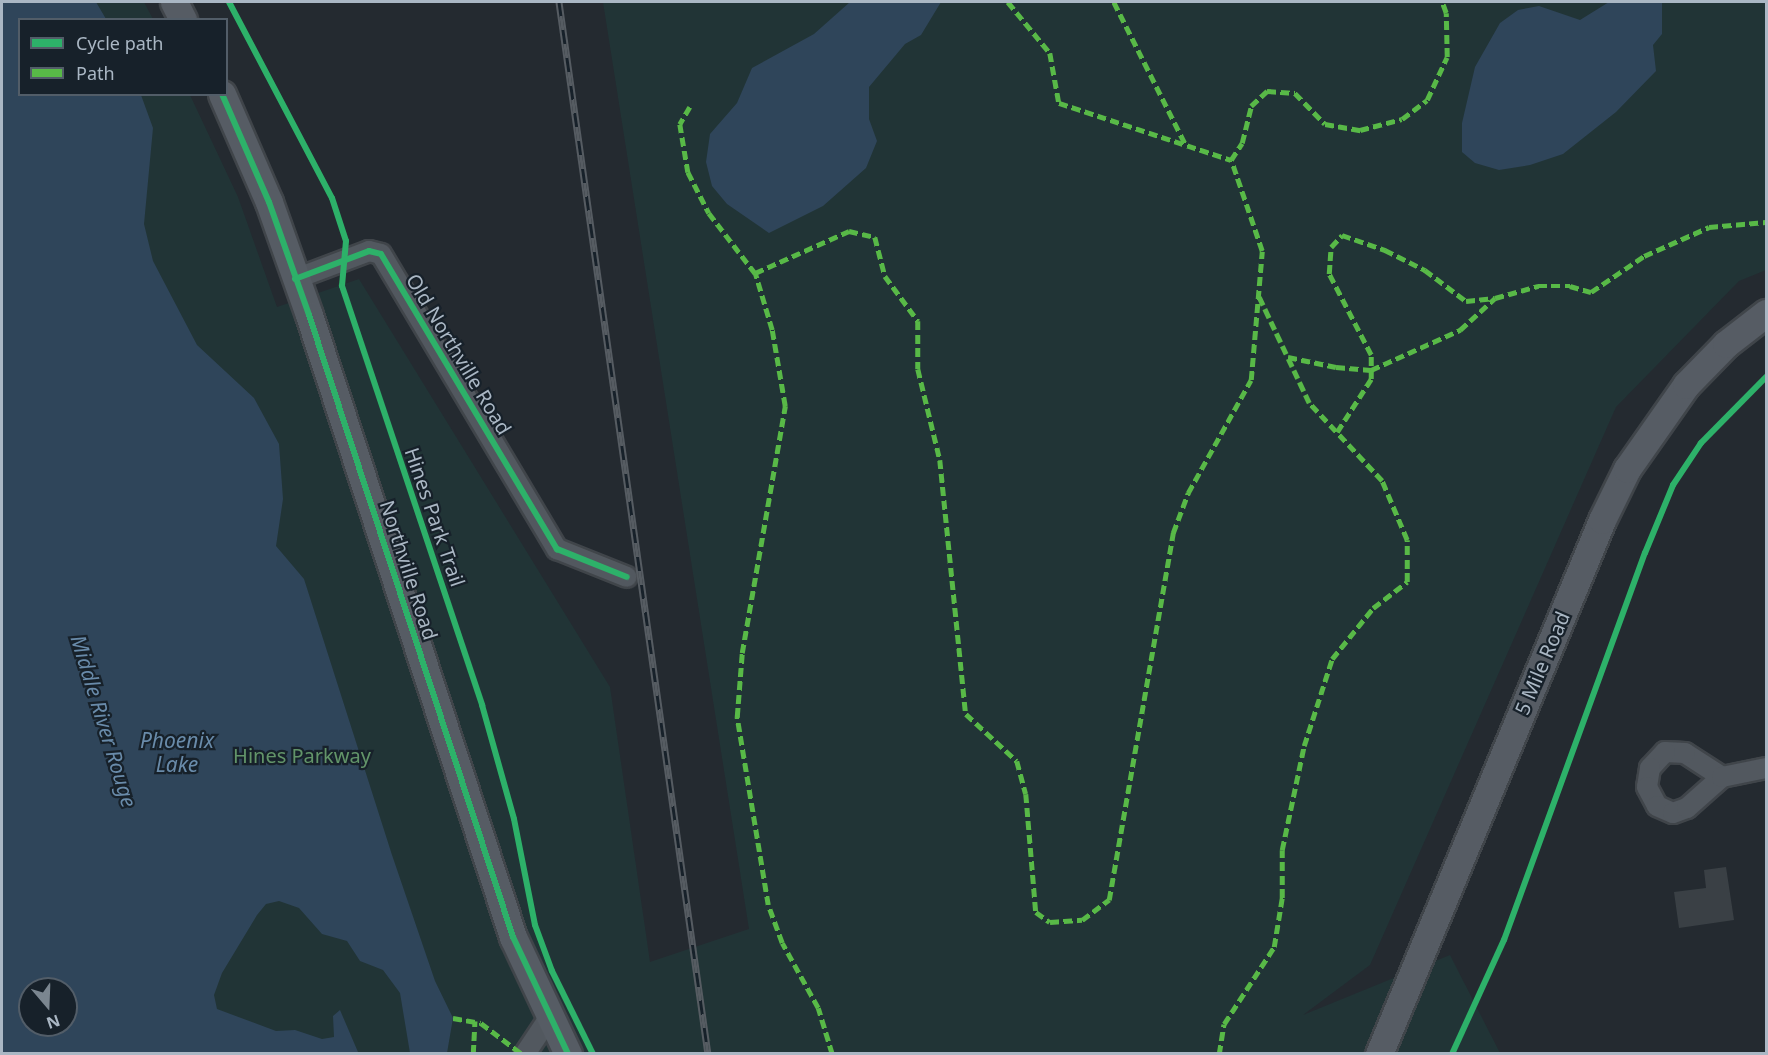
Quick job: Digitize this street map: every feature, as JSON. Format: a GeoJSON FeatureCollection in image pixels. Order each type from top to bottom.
{"type":"FeatureCollection","features":[{"type":"Feature","properties":{"kind":"street"},"geometry":{"type":"LineString","coordinates":[[174,2],[182,18]]}},
{"type":"Feature","properties":{"kind":"street","name":"Northville Road"},"geometry":{"type":"LineString","coordinates":[[223,96],[269,202],[513,937],[549,1018],[568,1053]]}},
{"type":"Feature","properties":{"kind":"street","name":"Old Northville Road"},"geometry":{"type":"LineString","coordinates":[[295,279],[369,251],[381,254],[557,549],[627,577]]}},
{"type":"Feature","properties":{"kind":"street","name":"5 Mile Road"},"geometry":{"type":"LineString","coordinates":[[1379,1053],[1602,520],[1627,469],[1664,411],[1692,377],[1726,344],[1767,313]]}},
{"type":"Feature","properties":{"kind":"street"},"geometry":{"type":"LineString","coordinates":[[1722,777],[1767,768]]}},
{"type":"Feature","properties":{"kind":"street"},"geometry":{"type":"LineString","coordinates":[[525,1053],[549,1018]]}},
{"type":"Feature","properties":{"kind":"green space","name":"Hines Parkway"},"geometry":{"type":"Polygon","coordinates":[[[2,2],[144,2],[152,18],[18,18],[18,96],[190,96],[238,197],[277,307],[359,279],[610,687],[650,962],[749,929],[603,2],[1766,2],[1766,270],[1739,281],[1616,407],[1370,965],[1303,1015],[1450,955],[1500,1053],[2,1054],[2,2]]]}},
{"type":"Feature","properties":{"kind":"water","name":"Phoenix Lake"},"geometry":{"type":"Polygon","coordinates":[[[2,2],[96,2],[105,18],[18,18],[18,96],[141,96],[153,128],[144,224],[153,261],[197,345],[254,398],[279,444],[283,499],[276,546],[304,579],[392,855],[435,981],[453,1018],[447,1053],[410,1053],[400,993],[383,970],[360,961],[347,941],[322,934],[299,908],[279,901],[266,904],[257,915],[222,973],[214,995],[217,1009],[276,1031],[295,1030],[322,1039],[334,1037],[333,1016],[340,1010],[358,1052],[2,1053],[2,2]]]}},
{"type":"Feature","properties":{"kind":"water"},"geometry":{"type":"Polygon","coordinates":[[[850,2],[941,2],[921,35],[905,44],[869,87],[869,119],[877,141],[866,168],[823,206],[769,233],[727,204],[712,186],[706,162],[710,134],[737,103],[752,68],[814,34],[850,2]]]}},
{"type":"Feature","properties":{"kind":"water"},"geometry":{"type":"Polygon","coordinates":[[[1609,2],[1662,2],[1662,34],[1653,45],[1656,71],[1616,112],[1563,154],[1530,165],[1499,170],[1475,163],[1462,152],[1462,123],[1475,67],[1500,23],[1518,10],[1539,6],[1580,20],[1609,2]]]}},
{"type":"Feature","properties":{"kind":"building"},"geometry":{"type":"Polygon","coordinates":[[[1726,867],[1734,920],[1679,928],[1674,892],[1706,888],[1704,870],[1726,867]]]}},
{"type":"Feature","properties":{"kind":"railway"},"geometry":{"type":"LineString","coordinates":[[559,2],[708,1054]]}},
{"type":"Feature","properties":{"kind":"marked path"},"geometry":{"type":"LineString","coordinates":[[1008,2],[1050,53],[1059,103],[1231,160],[1242,143],[1251,106],[1267,91],[1295,93],[1325,124],[1360,130],[1402,119],[1427,100],[1447,57],[1446,13],[1442,2]]}},
{"type":"Feature","properties":{"kind":"marked path"},"geometry":{"type":"LineString","coordinates":[[1114,2],[1185,143]]}},
{"type":"Feature","properties":{"kind":"marked path"},"geometry":{"type":"LineString","coordinates":[[690,107],[680,124],[688,172],[709,213],[755,273]]}},
{"type":"Feature","properties":{"kind":"marked path"},"geometry":{"type":"LineString","coordinates":[[832,1054],[818,1008],[782,943],[768,905],[737,717],[742,653],[785,406],[772,330],[755,273],[849,231],[875,237],[885,276],[918,321],[918,369],[940,460],[966,714],[1017,761],[1026,794],[1036,912],[1050,922],[1082,920],[1109,900],[1173,533],[1188,493],[1251,380],[1262,251],[1231,160]]}},
{"type":"Feature","properties":{"kind":"marked path"},"geometry":{"type":"LineString","coordinates":[[1337,432],[1371,379],[1371,355],[1329,274],[1331,247],[1342,235],[1385,250],[1425,270],[1466,301],[1495,298],[1538,286],[1570,286],[1591,292],[1644,256],[1709,227],[1766,222]]}},
{"type":"Feature","properties":{"kind":"marked path"},"geometry":{"type":"LineString","coordinates":[[1219,1054],[1224,1024],[1274,947],[1282,898],[1282,850],[1304,746],[1332,659],[1373,608],[1407,582],[1407,540],[1382,481],[1309,403],[1259,297]]}},
{"type":"Feature","properties":{"kind":"marked path"},"geometry":{"type":"LineString","coordinates":[[1288,357],[1336,367],[1371,370],[1460,330],[1495,298]]}},
{"type":"Feature","properties":{"kind":"marked path"},"geometry":{"type":"LineString","coordinates":[[453,1018],[481,1023],[522,1054]]}},
{"type":"Feature","properties":{"kind":"marked path"},"geometry":{"type":"LineString","coordinates":[[473,1054],[475,1021]]}},
{"type":"Feature","properties":{"kind":"cycle path","name":"Hines Park Trail"},"geometry":{"type":"LineString","coordinates":[[229,2],[332,198],[346,241],[342,286],[482,705],[514,819],[535,925],[552,971],[593,1054]]}},
{"type":"Feature","properties":{"kind":"cycle path"},"geometry":{"type":"LineString","coordinates":[[223,96],[269,202],[309,315],[513,937],[568,1054]]}},
{"type":"Feature","properties":{"kind":"cycle path"},"geometry":{"type":"LineString","coordinates":[[295,279],[369,251],[381,254],[557,549],[627,577]]}},
{"type":"Feature","properties":{"kind":"cycle path"},"geometry":{"type":"LineString","coordinates":[[1452,1054],[1504,940],[1645,553],[1673,485],[1701,443],[1766,377]]}},
{"type":"Feature","properties":{"kind":"water label","name":"Middle River Rouge"},"geometry":{"type":"Point","coordinates":[104,721]}}]}
